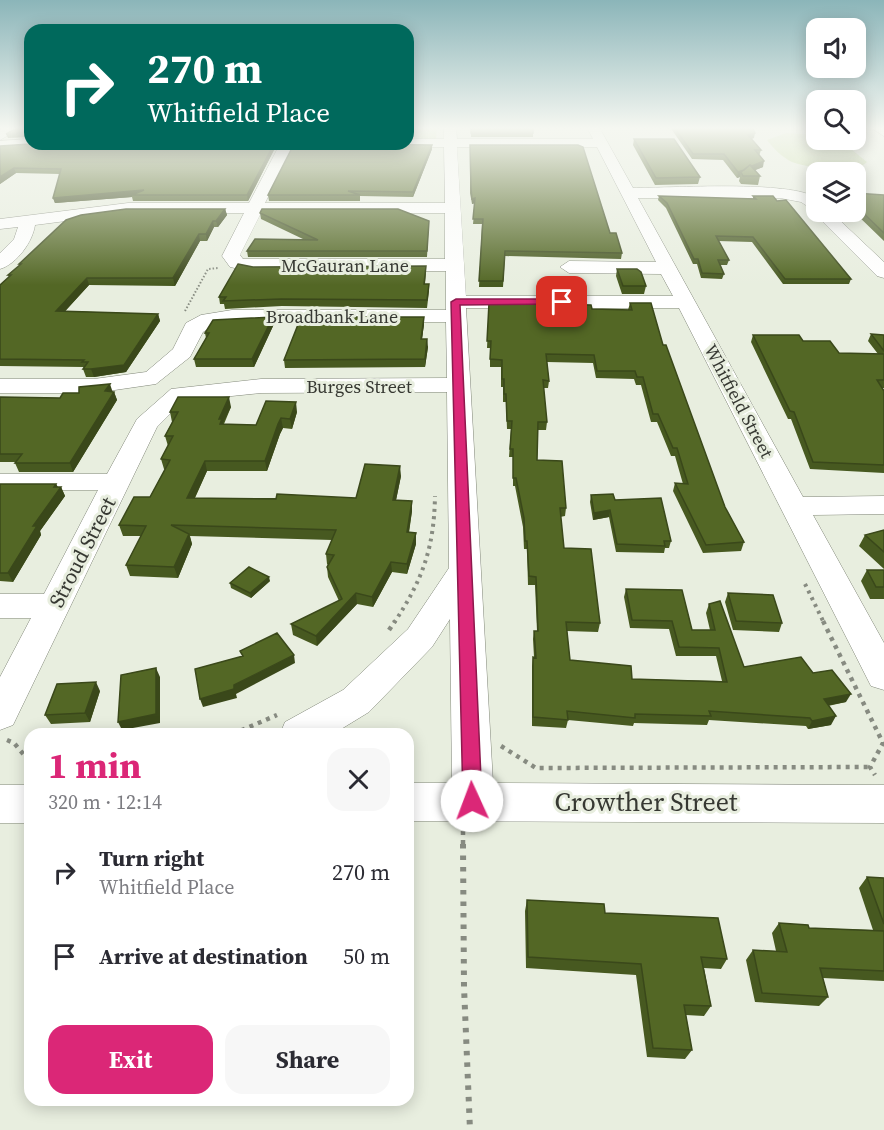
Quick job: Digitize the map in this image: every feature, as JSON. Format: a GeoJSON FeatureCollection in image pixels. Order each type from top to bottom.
{"type":"FeatureCollection","features":[{"type":"Feature","properties":{"kind":"street"},"geometry":{"type":"LineString","coordinates":[[233,266],[231,256],[269,180]]}},
{"type":"Feature","properties":{"kind":"street"},"geometry":{"type":"LineString","coordinates":[[452,180],[465,569],[468,801]]}},
{"type":"Feature","properties":{"kind":"street","name":"Whitfield Street"},"geometry":{"type":"LineString","coordinates":[[621,180],[884,676]]}},
{"type":"Feature","properties":{"kind":"street"},"geometry":{"type":"LineString","coordinates":[[758,183],[783,183],[796,195]]}},
{"type":"Feature","properties":{"kind":"street"},"geometry":{"type":"LineString","coordinates":[[628,193],[796,195],[806,198]]}},
{"type":"Feature","properties":{"kind":"street"},"geometry":{"type":"LineString","coordinates":[[0,224],[128,208],[452,208]]}},
{"type":"Feature","properties":{"kind":"street"},"geometry":{"type":"LineString","coordinates":[[0,263],[27,234],[27,220]]}},
{"type":"Feature","properties":{"kind":"street"},"geometry":{"type":"LineString","coordinates":[[832,222],[884,272]]}},
{"type":"Feature","properties":{"kind":"street","name":"McGauran Lane"},"geometry":{"type":"LineString","coordinates":[[233,266],[454,265]]}},
{"type":"Feature","properties":{"kind":"street"},"geometry":{"type":"LineString","coordinates":[[569,267],[668,268]]}},
{"type":"Feature","properties":{"kind":"street","name":"Broadbank Lane"},"geometry":{"type":"LineString","coordinates":[[208,319],[232,316],[686,302]]}},
{"type":"Feature","properties":{"kind":"street","name":"Stroud Street"},"geometry":{"type":"LineString","coordinates":[[3,727],[54,606],[117,482],[147,394],[182,352],[194,328],[208,319]]}},
{"type":"Feature","properties":{"kind":"street"},"geometry":{"type":"LineString","coordinates":[[181,387],[182,352]]}},
{"type":"Feature","properties":{"kind":"street","name":"Burges Street"},"geometry":{"type":"LineString","coordinates":[[147,394],[170,374],[181,387],[458,385]]}},
{"type":"Feature","properties":{"kind":"street"},"geometry":{"type":"LineString","coordinates":[[0,386],[94,386],[147,394]]}},
{"type":"Feature","properties":{"kind":"street","name":"Stroud Street"},"geometry":{"type":"LineString","coordinates":[[147,394],[181,387]]}},
{"type":"Feature","properties":{"kind":"street"},"geometry":{"type":"LineString","coordinates":[[0,482],[117,482]]}},
{"type":"Feature","properties":{"kind":"street"},"geometry":{"type":"LineString","coordinates":[[794,506],[884,505]]}},
{"type":"Feature","properties":{"kind":"street"},"geometry":{"type":"LineString","coordinates":[[289,724],[356,701],[420,638],[465,569]]}},
{"type":"Feature","properties":{"kind":"street"},"geometry":{"type":"LineString","coordinates":[[0,606],[54,606]]}},
{"type":"Feature","properties":{"kind":"street","name":"Crowther Street"},"geometry":{"type":"LineString","coordinates":[[414,802],[877,782]]}},
{"type":"Feature","properties":{"kind":"street"},"geometry":{"type":"LineString","coordinates":[[0,804],[24,804]]}},
{"type":"Feature","properties":{"kind":"path"},"geometry":{"type":"LineString","coordinates":[[182,316],[208,269],[233,266]]}},
{"type":"Feature","properties":{"kind":"path"},"geometry":{"type":"LineString","coordinates":[[386,635],[418,588],[434,544],[435,494]]}},
{"type":"Feature","properties":{"kind":"path"},"geometry":{"type":"LineString","coordinates":[[503,745],[536,768],[877,782],[883,744],[804,583]]}},
{"type":"Feature","properties":{"kind":"path"},"geometry":{"type":"LineString","coordinates":[[267,728],[289,724]]}},
{"type":"Feature","properties":{"kind":"path"},"geometry":{"type":"LineString","coordinates":[[3,727],[24,755]]}},
{"type":"Feature","properties":{"kind":"path"},"geometry":{"type":"LineString","coordinates":[[468,801],[464,987],[470,1130]]}},
{"type":"Feature","properties":{"kind":"building"},"geometry":{"type":"Polygon","coordinates":[[[58,180],[255,180],[247,195],[132,195],[144,190],[53,198],[58,180]]]}},
{"type":"Feature","properties":{"kind":"building"},"geometry":{"type":"Polygon","coordinates":[[[276,180],[418,180],[413,192],[348,191],[360,195],[268,195],[276,180]]]}},
{"type":"Feature","properties":{"kind":"building"},"geometry":{"type":"Polygon","coordinates":[[[471,180],[593,180],[610,233],[616,233],[622,253],[505,251],[503,281],[479,281],[483,219],[473,219],[475,198],[472,199],[471,180]]]}},
{"type":"Feature","properties":{"kind":"building"},"geometry":{"type":"Polygon","coordinates":[[[866,194],[884,195],[884,233],[866,216],[866,194]]]}},
{"type":"Feature","properties":{"kind":"building"},"geometry":{"type":"Polygon","coordinates":[[[659,196],[756,199],[753,196],[773,196],[777,201],[786,200],[851,279],[785,279],[753,237],[716,236],[729,260],[718,260],[724,274],[702,273],[698,259],[694,259],[667,203],[659,196]]]}},
{"type":"Feature","properties":{"kind":"building"},"geometry":{"type":"Polygon","coordinates":[[[126,209],[225,209],[216,221],[213,221],[206,234],[199,234],[173,278],[87,278],[56,311],[158,314],[124,365],[83,369],[88,362],[82,362],[84,360],[0,359],[0,285],[11,275],[8,275],[66,220],[81,215],[126,209]]]}},
{"type":"Feature","properties":{"kind":"building"},"geometry":{"type":"Polygon","coordinates":[[[262,209],[398,209],[429,221],[427,251],[247,251],[255,239],[318,240],[260,213],[262,209]]]}},
{"type":"Feature","properties":{"kind":"building"},"geometry":{"type":"Polygon","coordinates":[[[238,264],[253,267],[426,266],[424,284],[429,284],[427,300],[223,301],[226,297],[219,297],[238,264]]]}},
{"type":"Feature","properties":{"kind":"building"},"geometry":{"type":"Polygon","coordinates":[[[617,269],[637,269],[641,272],[646,286],[623,286],[617,269]]]}},
{"type":"Feature","properties":{"kind":"building"},"geometry":{"type":"Polygon","coordinates":[[[489,303],[591,305],[592,309],[632,310],[630,303],[651,303],[663,345],[666,345],[725,507],[744,542],[706,545],[675,483],[688,484],[677,448],[673,448],[658,414],[653,414],[643,377],[637,377],[635,371],[597,371],[594,355],[546,354],[549,381],[543,380],[547,422],[538,422],[537,460],[562,461],[566,508],[560,508],[564,548],[591,549],[600,623],[566,622],[570,660],[631,666],[632,679],[727,682],[719,648],[679,647],[672,621],[632,620],[626,589],[682,590],[692,630],[715,630],[709,604],[720,601],[744,667],[801,657],[813,673],[832,670],[851,694],[824,699],[836,716],[812,721],[810,718],[709,711],[711,716],[635,714],[635,718],[567,711],[568,720],[533,717],[533,657],[536,658],[534,631],[538,631],[536,577],[529,576],[524,518],[516,478],[513,478],[513,449],[510,449],[512,421],[507,421],[502,360],[490,359],[491,341],[487,341],[489,303]]]}},
{"type":"Feature","properties":{"kind":"building"},"geometry":{"type":"Polygon","coordinates":[[[273,317],[252,359],[194,359],[209,333],[205,333],[213,320],[273,317]]]}},
{"type":"Feature","properties":{"kind":"building"},"geometry":{"type":"Polygon","coordinates":[[[301,317],[424,317],[421,339],[427,339],[425,359],[284,360],[301,317]]]}},
{"type":"Feature","properties":{"kind":"building"},"geometry":{"type":"Polygon","coordinates":[[[871,334],[884,335],[884,351],[871,334]]]}},
{"type":"Feature","properties":{"kind":"building"},"geometry":{"type":"Polygon","coordinates":[[[753,335],[799,335],[803,341],[830,341],[839,353],[884,354],[884,380],[877,380],[884,391],[884,465],[813,462],[794,412],[790,411],[753,335]]]}},
{"type":"Feature","properties":{"kind":"building"},"geometry":{"type":"Polygon","coordinates":[[[110,384],[105,391],[114,392],[70,463],[15,463],[22,454],[0,454],[0,397],[60,398],[63,393],[79,393],[79,387],[110,384]]]}},
{"type":"Feature","properties":{"kind":"building"},"geometry":{"type":"Polygon","coordinates":[[[178,397],[229,397],[219,419],[222,419],[220,424],[256,425],[266,401],[296,402],[290,419],[281,418],[265,461],[205,461],[187,498],[276,499],[277,494],[356,498],[365,464],[400,466],[393,500],[412,501],[407,532],[416,533],[407,564],[391,562],[372,597],[356,593],[316,636],[291,624],[342,599],[327,567],[334,555],[326,554],[336,530],[171,525],[189,534],[174,567],[126,565],[146,526],[119,525],[134,497],[150,497],[170,460],[161,459],[173,436],[165,436],[178,412],[170,412],[178,397]]]}},
{"type":"Feature","properties":{"kind":"building"},"geometry":{"type":"Polygon","coordinates":[[[0,484],[56,484],[54,487],[61,487],[33,526],[37,526],[8,573],[0,573],[0,484]]]}},
{"type":"Feature","properties":{"kind":"building"},"geometry":{"type":"Polygon","coordinates":[[[613,494],[615,500],[661,498],[671,541],[664,541],[665,546],[617,544],[610,510],[594,513],[591,495],[613,494]]]}},
{"type":"Feature","properties":{"kind":"building"},"geometry":{"type":"Polygon","coordinates":[[[884,530],[884,552],[865,535],[884,530]]]}},
{"type":"Feature","properties":{"kind":"building"},"geometry":{"type":"Polygon","coordinates":[[[249,567],[269,577],[250,593],[230,583],[249,567]]]}},
{"type":"Feature","properties":{"kind":"building"},"geometry":{"type":"Polygon","coordinates":[[[867,570],[884,570],[884,587],[876,587],[867,570]]]}},
{"type":"Feature","properties":{"kind":"building"},"geometry":{"type":"Polygon","coordinates":[[[728,593],[773,595],[782,623],[736,621],[728,593]]]}},
{"type":"Feature","properties":{"kind":"building"},"geometry":{"type":"Polygon","coordinates":[[[277,633],[294,655],[234,685],[234,689],[200,699],[195,669],[243,656],[240,651],[277,633]]]}},
{"type":"Feature","properties":{"kind":"building"},"geometry":{"type":"Polygon","coordinates":[[[156,668],[156,714],[118,722],[121,675],[156,668]]]}},
{"type":"Feature","properties":{"kind":"building"},"geometry":{"type":"Polygon","coordinates":[[[96,682],[85,713],[45,715],[57,684],[96,682]]]}},
{"type":"Feature","properties":{"kind":"building"},"geometry":{"type":"Polygon","coordinates":[[[867,877],[884,878],[884,924],[867,877]]]}},
{"type":"Feature","properties":{"kind":"building"},"geometry":{"type":"Polygon","coordinates":[[[527,900],[604,904],[605,913],[718,918],[727,959],[701,957],[711,1006],[684,1005],[692,1050],[653,1048],[641,964],[528,957],[527,900]]]}},
{"type":"Feature","properties":{"kind":"building"},"geometry":{"type":"Polygon","coordinates":[[[779,923],[808,925],[809,928],[884,931],[884,971],[820,968],[828,997],[762,993],[753,950],[787,952],[779,923]]]}},
{"type":"Feature","properties":{"kind":"route"},"geometry":{"type":"LineString","coordinates":[[472,801],[456,302],[562,302]]}}]}
